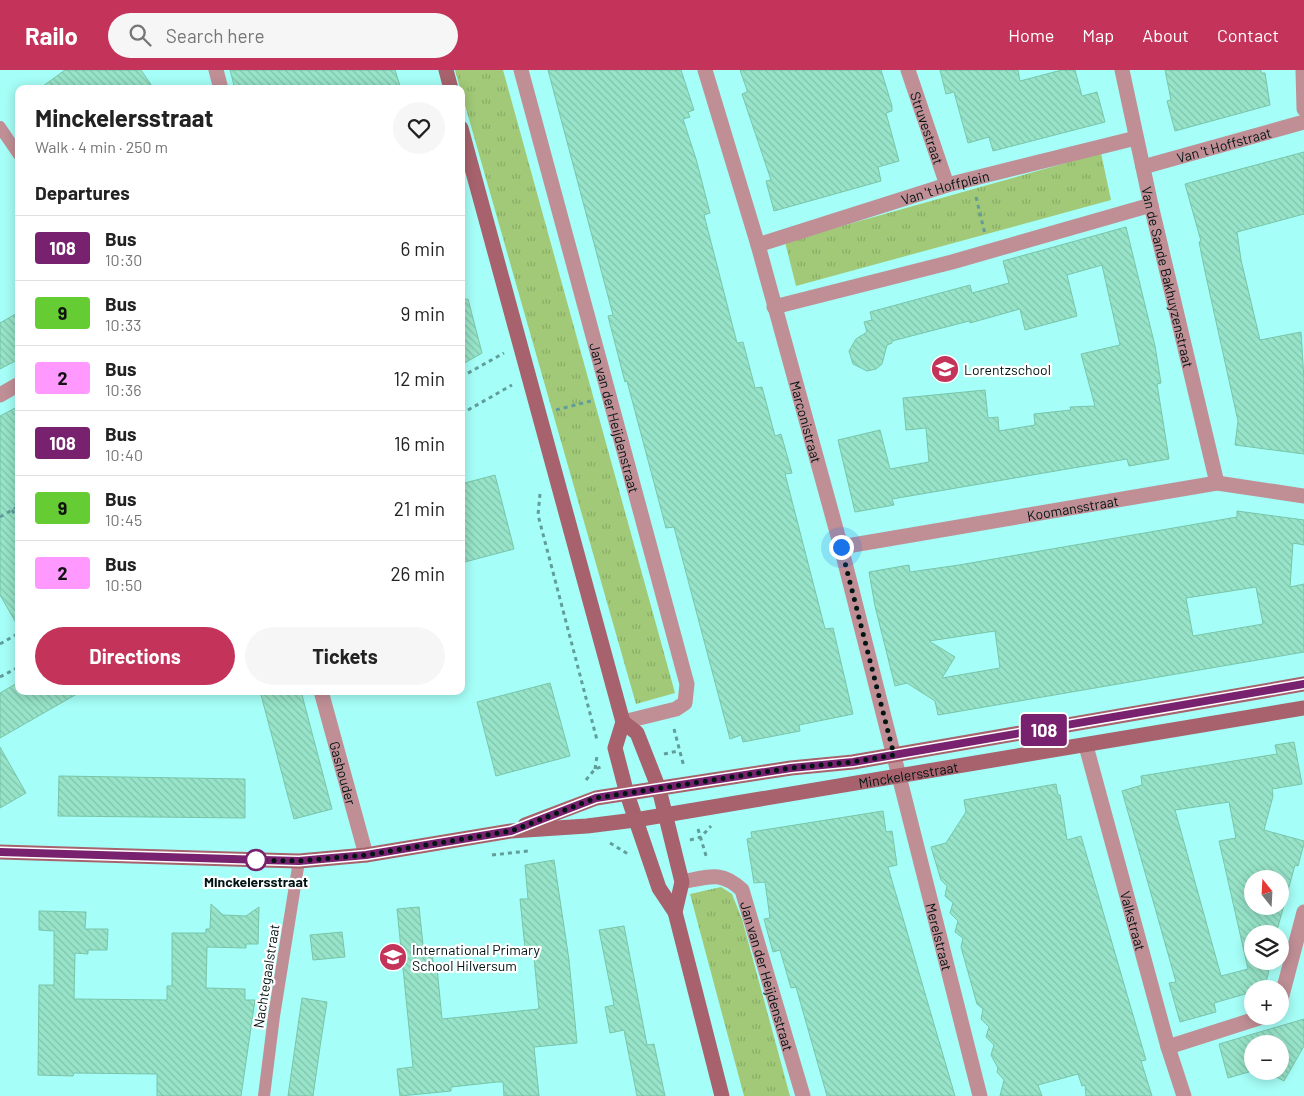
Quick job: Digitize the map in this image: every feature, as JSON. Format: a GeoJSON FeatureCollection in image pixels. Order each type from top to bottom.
{"type":"FeatureCollection","features":[{"type":"Feature","properties":{"kind":"main road"},"geometry":{"type":"LineString","coordinates":[[446,70],[450,85]]}},
{"type":"Feature","properties":{"kind":"main road"},"geometry":{"type":"LineString","coordinates":[[465,143],[623,722],[615,748],[627,794],[659,888],[675,912],[722,1096]]}},
{"type":"Feature","properties":{"kind":"main road","name":"Minckelersstraat"},"geometry":{"type":"LineString","coordinates":[[511,831],[596,798],[791,768],[853,762],[1304,678]]}},
{"type":"Feature","properties":{"kind":"main road","name":"Minckelersstraat"},"geometry":{"type":"LineString","coordinates":[[0,852],[299,861],[366,855],[511,831],[587,826],[635,820],[1304,708]]}},
{"type":"Feature","properties":{"kind":"main road"},"geometry":{"type":"LineString","coordinates":[[623,722],[637,733],[660,789],[682,882],[675,912]]}},
{"type":"Feature","properties":{"kind":"street"},"geometry":{"type":"LineString","coordinates":[[216,70],[220,85]]}},
{"type":"Feature","properties":{"kind":"street","name":"Jan van der Heijdenstraat"},"geometry":{"type":"LineString","coordinates":[[521,70],[687,684],[686,703],[681,706],[623,722]]}},
{"type":"Feature","properties":{"kind":"street","name":"Marconistraat"},"geometry":{"type":"LineString","coordinates":[[705,70],[758,245],[841,547],[899,776]]}},
{"type":"Feature","properties":{"kind":"street","name":"Struvestraat"},"geometry":{"type":"LineString","coordinates":[[908,70],[948,185]]}},
{"type":"Feature","properties":{"kind":"street","name":"Van de Sande Bakhuyzenstraat"},"geometry":{"type":"LineString","coordinates":[[1122,70],[1151,205],[1218,483]]}},
{"type":"Feature","properties":{"kind":"street"},"geometry":{"type":"LineString","coordinates":[[1303,70],[1304,109]]}},
{"type":"Feature","properties":{"kind":"street","name":"Van 't Hoffstraat"},"geometry":{"type":"LineString","coordinates":[[1143,167],[1304,122]]}},
{"type":"Feature","properties":{"kind":"street","name":"Van 't Hoffplein"},"geometry":{"type":"LineString","coordinates":[[758,245],[948,185],[1136,138]]}},
{"type":"Feature","properties":{"kind":"street"},"geometry":{"type":"LineString","coordinates":[[774,307],[989,251],[1151,205]]}},
{"type":"Feature","properties":{"kind":"street"},"geometry":{"type":"LineString","coordinates":[[0,395],[15,386]]}},
{"type":"Feature","properties":{"kind":"street","name":"Koomansstraat"},"geometry":{"type":"LineString","coordinates":[[841,547],[1218,483],[1304,496]]}},
{"type":"Feature","properties":{"kind":"street","name":"Gashouder"},"geometry":{"type":"LineString","coordinates":[[322,695],[366,855]]}},
{"type":"Feature","properties":{"kind":"street","name":"Valkstraat"},"geometry":{"type":"LineString","coordinates":[[1086,746],[1168,1046],[1184,1096]]}},
{"type":"Feature","properties":{"kind":"street","name":"Merelstraat"},"geometry":{"type":"LineString","coordinates":[[899,776],[980,1096]]}},
{"type":"Feature","properties":{"kind":"street","name":"Jan van der Heijdenstraat"},"geometry":{"type":"LineString","coordinates":[[682,882],[713,876],[730,879],[742,890],[803,1096]]}},
{"type":"Feature","properties":{"kind":"street"},"geometry":{"type":"LineString","coordinates":[[1286,980],[1304,912]]}},
{"type":"Feature","properties":{"kind":"street"},"geometry":{"type":"LineString","coordinates":[[1168,1046],[1244,1023]]}},
{"type":"Feature","properties":{"kind":"lane"},"geometry":{"type":"LineString","coordinates":[[0,127],[15,150]]}},
{"type":"Feature","properties":{"kind":"lane","name":"Nachtegaalstraat"},"geometry":{"type":"LineString","coordinates":[[264,1096],[274,1016],[299,861]]}},
{"type":"Feature","properties":{"kind":"path"},"geometry":{"type":"LineString","coordinates":[[971,179],[989,251]]}},
{"type":"Feature","properties":{"kind":"path"},"geometry":{"type":"LineString","coordinates":[[465,375],[506,351],[508,359]]}},
{"type":"Feature","properties":{"kind":"path"},"geometry":{"type":"LineString","coordinates":[[465,412],[515,383],[517,392]]}},
{"type":"Feature","properties":{"kind":"path"},"geometry":{"type":"LineString","coordinates":[[539,415],[610,396]]}},
{"type":"Feature","properties":{"kind":"path"},"geometry":{"type":"LineString","coordinates":[[541,491],[538,515],[595,728],[598,746]]}},
{"type":"Feature","properties":{"kind":"path"},"geometry":{"type":"LineString","coordinates":[[0,517],[15,508]]}},
{"type":"Feature","properties":{"kind":"path"},"geometry":{"type":"LineString","coordinates":[[12,510],[15,515]]}},
{"type":"Feature","properties":{"kind":"path"},"geometry":{"type":"LineString","coordinates":[[0,644],[15,635]]}},
{"type":"Feature","properties":{"kind":"path"},"geometry":{"type":"LineString","coordinates":[[0,677],[15,669]]}},
{"type":"Feature","properties":{"kind":"path"},"geometry":{"type":"LineString","coordinates":[[595,769],[597,754]]}},
{"type":"Feature","properties":{"kind":"green space"},"geometry":{"type":"Polygon","coordinates":[[[455,70],[503,70],[675,693],[636,704],[465,105],[465,85],[459,85],[455,70]]]}},
{"type":"Feature","properties":{"kind":"green space"},"geometry":{"type":"Polygon","coordinates":[[[1101,153],[1111,200],[796,286],[785,242],[1101,153]]]}},
{"type":"Feature","properties":{"kind":"green space"},"geometry":{"type":"Polygon","coordinates":[[[721,887],[732,894],[742,919],[790,1096],[744,1096],[690,894],[721,887]]]}},
{"type":"Feature","properties":{"kind":"building"},"geometry":{"type":"Polygon","coordinates":[[[65,70],[141,70],[151,85],[44,85],[65,70]]]}},
{"type":"Feature","properties":{"kind":"building"},"geometry":{"type":"Polygon","coordinates":[[[230,70],[395,70],[400,85],[234,85],[230,70]]]}},
{"type":"Feature","properties":{"kind":"building"},"geometry":{"type":"Polygon","coordinates":[[[548,70],[681,70],[694,110],[688,112],[690,117],[683,119],[710,213],[704,215],[737,343],[743,342],[755,388],[762,387],[775,436],[781,434],[792,473],[785,474],[825,629],[833,628],[853,714],[799,725],[800,731],[743,742],[741,735],[730,739],[674,527],[666,528],[627,381],[625,382],[608,316],[613,315],[548,70]]]}},
{"type":"Feature","properties":{"kind":"building"},"geometry":{"type":"Polygon","coordinates":[[[740,70],[881,70],[892,106],[892,111],[886,113],[899,161],[878,167],[881,181],[774,211],[766,181],[771,180],[742,94],[747,92],[747,90],[740,70]]]}},
{"type":"Feature","properties":{"kind":"building"},"geometry":{"type":"Polygon","coordinates":[[[940,70],[1018,70],[1020,81],[1062,70],[1075,70],[1082,96],[1097,92],[1105,122],[993,151],[989,137],[968,143],[954,92],[946,94],[940,70]]]}},
{"type":"Feature","properties":{"kind":"building"},"geometry":{"type":"Polygon","coordinates":[[[1165,70],[1261,70],[1261,73],[1265,73],[1270,105],[1175,131],[1167,101],[1171,100],[1165,70]]]}},
{"type":"Feature","properties":{"kind":"building"},"geometry":{"type":"Polygon","coordinates":[[[1304,152],[1304,214],[1237,232],[1241,260],[1260,340],[1301,332],[1304,380],[1304,454],[1235,445],[1238,421],[1199,242],[1201,241],[1185,184],[1304,152]]]}},
{"type":"Feature","properties":{"kind":"building"},"geometry":{"type":"Polygon","coordinates":[[[1126,227],[1155,346],[1161,383],[1157,384],[1169,459],[1129,466],[1127,459],[1073,468],[892,499],[894,505],[855,512],[838,440],[880,430],[890,469],[929,462],[926,428],[906,430],[903,398],[985,390],[988,418],[998,417],[999,431],[1035,425],[1034,414],[1071,410],[1070,407],[1095,406],[1081,354],[1120,345],[1102,265],[1067,275],[1077,316],[1025,330],[1020,309],[892,341],[892,343],[887,345],[882,364],[876,369],[867,371],[853,364],[849,351],[856,339],[867,332],[864,322],[872,320],[870,312],[970,285],[972,293],[1009,283],[1003,261],[1126,227]]]}},
{"type":"Feature","properties":{"kind":"building"},"geometry":{"type":"Polygon","coordinates":[[[465,299],[468,299],[482,353],[465,363],[465,299]]]}},
{"type":"Feature","properties":{"kind":"building"},"geometry":{"type":"Polygon","coordinates":[[[15,314],[15,361],[0,369],[0,323],[15,314]]]}},
{"type":"Feature","properties":{"kind":"building"},"geometry":{"type":"Polygon","coordinates":[[[15,408],[15,621],[0,595],[0,416],[15,408]]]}},
{"type":"Feature","properties":{"kind":"building"},"geometry":{"type":"Polygon","coordinates":[[[495,475],[514,549],[465,562],[465,483],[495,475]]]}},
{"type":"Feature","properties":{"kind":"building"},"geometry":{"type":"Polygon","coordinates":[[[1237,511],[1304,520],[1304,545],[1293,543],[1290,587],[1304,584],[1304,652],[938,715],[935,701],[907,683],[895,686],[875,606],[869,572],[909,565],[910,572],[959,565],[1237,517],[1237,511]],[[1256,587],[1186,598],[1193,636],[1263,624],[1256,587]],[[995,631],[929,641],[955,657],[942,678],[1000,668],[995,631]]]}},
{"type":"Feature","properties":{"kind":"building"},"geometry":{"type":"Polygon","coordinates":[[[550,683],[570,756],[496,776],[477,702],[550,683]]]}},
{"type":"Feature","properties":{"kind":"building"},"geometry":{"type":"Polygon","coordinates":[[[15,684],[15,695],[75,695],[0,738],[0,693],[15,684]]]}},
{"type":"Feature","properties":{"kind":"building"},"geometry":{"type":"Polygon","coordinates":[[[261,695],[302,695],[332,809],[294,819],[261,695]]]}},
{"type":"Feature","properties":{"kind":"building"},"geometry":{"type":"Polygon","coordinates":[[[1294,742],[1302,784],[1272,789],[1273,796],[1264,830],[1304,841],[1304,844],[1298,866],[1295,865],[1289,887],[1289,870],[1244,870],[1244,915],[1281,915],[1278,925],[1244,925],[1244,951],[1219,841],[1236,838],[1229,802],[1175,810],[1221,976],[1244,970],[1269,971],[1266,980],[1244,980],[1244,994],[1214,1003],[1216,1012],[1180,1022],[1169,983],[1176,982],[1122,791],[1142,785],[1141,776],[1277,754],[1275,745],[1294,742]]]}},
{"type":"Feature","properties":{"kind":"building"},"geometry":{"type":"Polygon","coordinates":[[[0,747],[26,793],[0,808],[0,747]]]}},
{"type":"Feature","properties":{"kind":"building"},"geometry":{"type":"Polygon","coordinates":[[[59,776],[245,779],[245,818],[58,816],[59,776]]]}},
{"type":"Feature","properties":{"kind":"building"},"geometry":{"type":"Polygon","coordinates":[[[1056,784],[1058,795],[1060,795],[1067,840],[1081,836],[1146,1060],[1141,1061],[1152,1096],[1086,1096],[1085,1085],[1082,1086],[1078,1074],[1038,1085],[1042,1096],[1000,1096],[1004,1080],[997,1072],[998,1068],[991,1055],[994,1045],[986,1037],[989,1027],[981,1019],[983,1009],[977,1004],[961,947],[963,938],[955,932],[958,921],[950,913],[953,903],[945,896],[947,886],[941,880],[931,847],[946,843],[966,812],[964,800],[1056,784]]]}},
{"type":"Feature","properties":{"kind":"building"},"geometry":{"type":"Polygon","coordinates":[[[883,811],[886,832],[892,831],[897,865],[888,867],[955,1096],[827,1096],[796,987],[791,988],[780,950],[773,952],[764,919],[770,918],[765,882],[754,883],[747,839],[752,838],[751,832],[883,811]]]}},
{"type":"Feature","properties":{"kind":"building"},"geometry":{"type":"Polygon","coordinates":[[[554,860],[569,960],[577,1043],[534,1047],[539,1096],[504,1096],[503,1082],[497,1082],[451,1087],[451,1091],[400,1096],[397,1069],[413,1067],[397,909],[419,907],[424,954],[432,953],[434,968],[437,968],[442,1019],[539,1009],[533,947],[525,948],[520,899],[528,899],[525,865],[554,860]]]}},
{"type":"Feature","properties":{"kind":"building"},"geometry":{"type":"Polygon","coordinates":[[[211,904],[223,915],[246,916],[259,907],[258,944],[246,944],[246,948],[207,947],[206,988],[245,989],[245,1000],[255,1000],[241,1096],[157,1096],[157,1074],[74,1073],[73,1076],[38,1075],[39,985],[54,985],[54,931],[39,930],[39,911],[86,912],[85,929],[108,929],[107,950],[88,950],[88,954],[75,953],[74,999],[167,1000],[167,986],[172,986],[172,933],[206,933],[206,929],[210,929],[211,904]]]}},
{"type":"Feature","properties":{"kind":"building"},"geometry":{"type":"Polygon","coordinates":[[[624,926],[647,1045],[654,1044],[665,1096],[637,1096],[624,1030],[610,1033],[605,1007],[614,1005],[599,930],[624,926]]]}},
{"type":"Feature","properties":{"kind":"building"},"geometry":{"type":"Polygon","coordinates":[[[342,932],[345,957],[313,960],[310,935],[342,932]]]}},
{"type":"Feature","properties":{"kind":"building"},"geometry":{"type":"Polygon","coordinates":[[[302,998],[327,1002],[313,1096],[288,1096],[302,998]]]}},
{"type":"Feature","properties":{"kind":"building"},"geometry":{"type":"Polygon","coordinates":[[[1304,1019],[1304,1046],[1289,1072],[1289,1035],[1250,1035],[1289,1025],[1304,1019]]]}},
{"type":"Feature","properties":{"kind":"building"},"geometry":{"type":"Polygon","coordinates":[[[1244,1037],[1244,1073],[1228,1078],[1219,1044],[1244,1037]]]}},
{"type":"Feature","properties":{"kind":"bus line","name":"108"},"geometry":{"type":"LineString","coordinates":[[0,852],[299,861],[366,855],[511,831],[596,798],[791,768],[853,762],[1304,684]]}},
{"type":"Feature","properties":{"kind":"place","name":"Lorentzschool"},"geometry":{"type":"Point","coordinates":[945,369]}},
{"type":"Feature","properties":{"kind":"place","name":"Minckelersstraat"},"geometry":{"type":"Point","coordinates":[256,860]}},
{"type":"Feature","properties":{"kind":"place","name":"International Primary School Hilversum"},"geometry":{"type":"Point","coordinates":[393,957]}},
{"type":"Feature","properties":{"kind":"route"},"geometry":{"type":"LineString","coordinates":[[256,860],[299,861],[366,855],[511,831],[596,798],[791,768],[853,762],[894,755],[841,547]]}}]}
